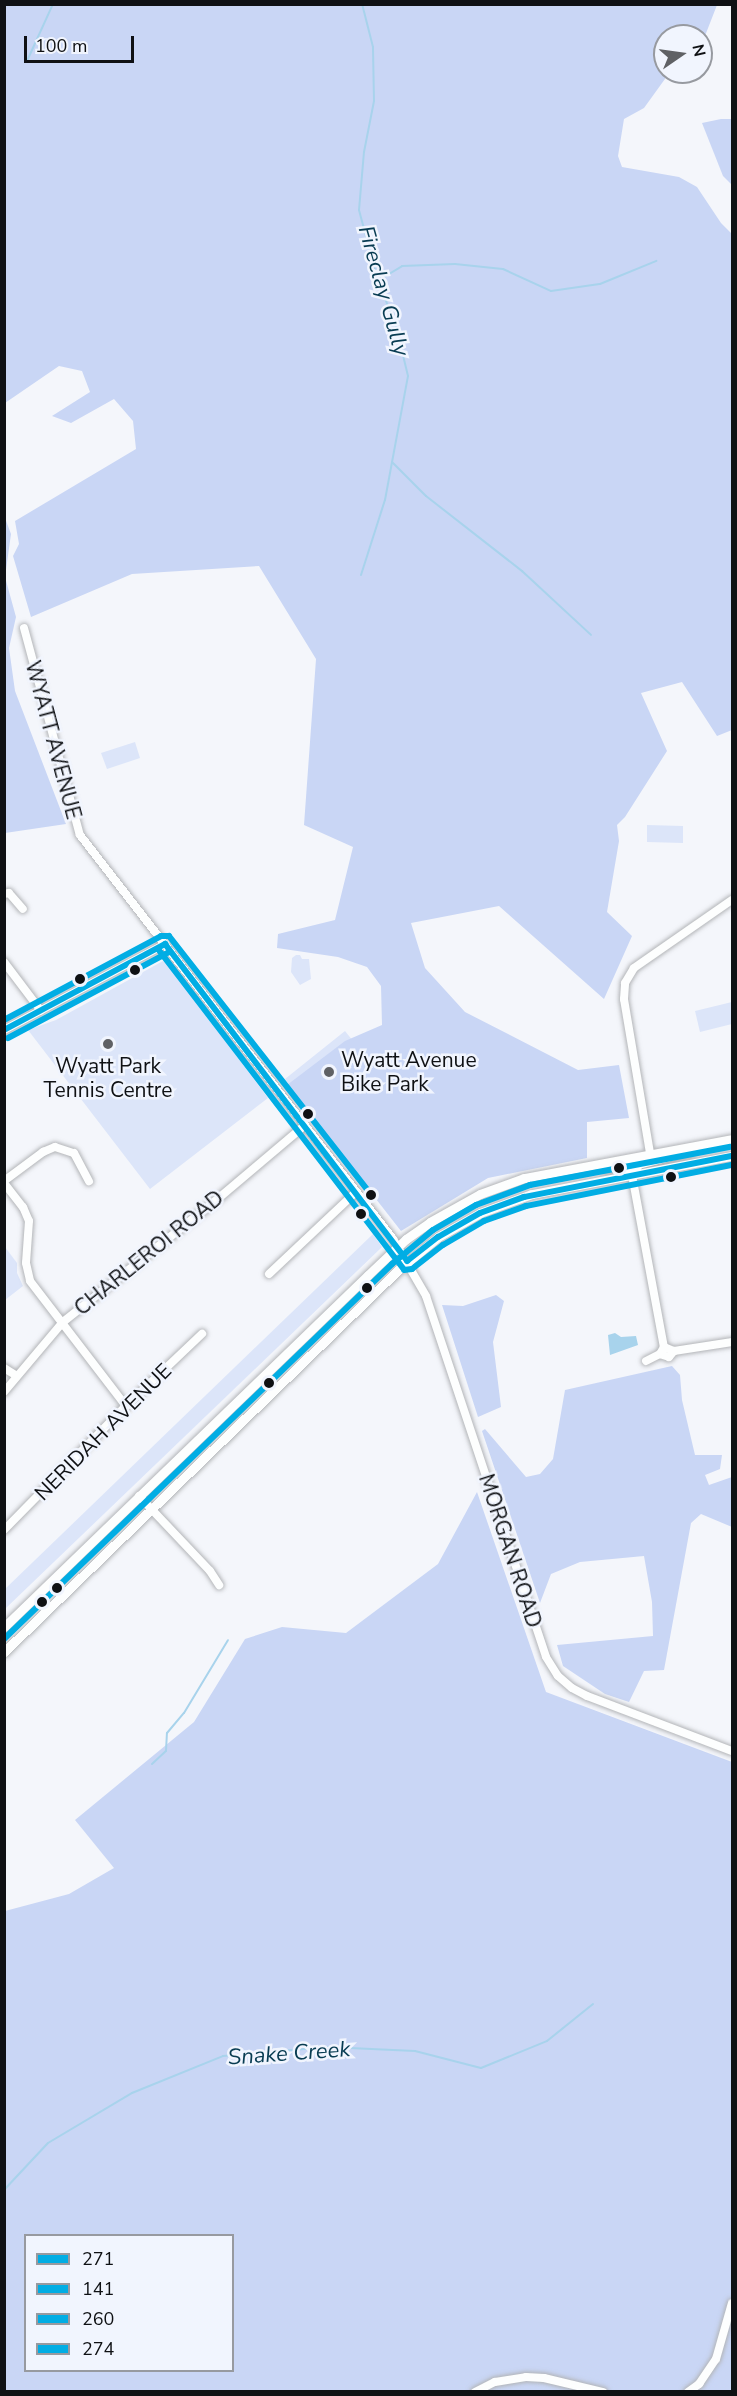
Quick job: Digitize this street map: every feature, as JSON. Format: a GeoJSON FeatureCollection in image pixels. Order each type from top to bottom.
{"type":"FeatureCollection","features":[{"type":"Feature","properties":{"kind":"main road"},"geometry":{"type":"LineString","coordinates":[[4,1627],[398,1246],[436,1218],[480,1194],[524,1178],[732,1138]]}},
{"type":"Feature","properties":{"kind":"main road"},"geometry":{"type":"LineString","coordinates":[[632,1174],[638,1164],[688,1152],[700,1144]]}},
{"type":"Feature","properties":{"kind":"main road"},"geometry":{"type":"LineString","coordinates":[[4,1652],[407,1261],[438,1237],[493,1208],[542,1192],[732,1156]]}},
{"type":"Feature","properties":{"kind":"main road"},"geometry":{"type":"LineString","coordinates":[[566,1169],[582,1171],[618,1166],[626,1168],[632,1174]]}},
{"type":"Feature","properties":{"kind":"street","name":"WYATT AVENUE"},"geometry":{"type":"LineString","coordinates":[[24,628],[80,835],[398,1246]]}},
{"type":"Feature","properties":{"kind":"street"},"geometry":{"type":"LineString","coordinates":[[4,894],[9,892],[23,909]]}},
{"type":"Feature","properties":{"kind":"street"},"geometry":{"type":"LineString","coordinates":[[650,1153],[624,999],[625,983],[634,968],[732,900]]}},
{"type":"Feature","properties":{"kind":"street"},"geometry":{"type":"LineString","coordinates":[[4,1030],[165,944]]}},
{"type":"Feature","properties":{"kind":"street"},"geometry":{"type":"LineString","coordinates":[[4,962],[41,1011]]}},
{"type":"Feature","properties":{"kind":"street","name":"CHARLEROI ROAD"},"geometry":{"type":"LineString","coordinates":[[4,1392],[63,1322],[214,1202],[305,1125]]}},
{"type":"Feature","properties":{"kind":"street"},"geometry":{"type":"LineString","coordinates":[[89,1181],[74,1154],[55,1147],[43,1152],[4,1182],[23,1207],[29,1221],[26,1263],[28,1276],[126,1406]]}},
{"type":"Feature","properties":{"kind":"street"},"geometry":{"type":"LineString","coordinates":[[632,1174],[662,1351]]}},
{"type":"Feature","properties":{"kind":"street"},"geometry":{"type":"LineString","coordinates":[[269,1274],[357,1192]]}},
{"type":"Feature","properties":{"kind":"street","name":"MORGAN ROAD"},"geometry":{"type":"LineString","coordinates":[[398,1246],[431,1307],[529,1612],[546,1657],[558,1676],[572,1688],[587,1696],[732,1751]]}},
{"type":"Feature","properties":{"kind":"street","name":"NERIDAH AVENUE"},"geometry":{"type":"LineString","coordinates":[[4,1530],[126,1406],[202,1334]]}},
{"type":"Feature","properties":{"kind":"street"},"geometry":{"type":"LineString","coordinates":[[646,1361],[662,1351],[732,1342]]}},
{"type":"Feature","properties":{"kind":"street"},"geometry":{"type":"LineString","coordinates":[[4,1368],[17,1376]]}},
{"type":"Feature","properties":{"kind":"street"},"geometry":{"type":"LineString","coordinates":[[139,1497],[210,1570],[219,1585]]}},
{"type":"Feature","properties":{"kind":"street"},"geometry":{"type":"LineString","coordinates":[[688,2391],[699,2384],[716,2359],[732,2303]]}},
{"type":"Feature","properties":{"kind":"street"},"geometry":{"type":"LineString","coordinates":[[475,2391],[495,2382],[526,2377],[544,2378],[603,2391]]}},
{"type":"Feature","properties":{"kind":"shaded area"},"geometry":{"type":"Polygon","coordinates":[[[5,4],[717,5],[710,24],[653,24],[653,84],[661,84],[644,108],[624,119],[618,156],[622,167],[679,177],[697,187],[721,223],[732,234],[732,730],[717,736],[682,682],[641,693],[667,751],[625,817],[617,825],[619,841],[607,912],[632,936],[604,999],[499,906],[411,923],[425,968],[465,1012],[578,1070],[619,1065],[629,1118],[587,1122],[587,1158],[488,1178],[401,1231],[287,1085],[345,1041],[382,1025],[381,986],[367,967],[338,957],[277,948],[278,934],[335,920],[353,847],[304,825],[316,659],[259,566],[132,574],[31,617],[13,556],[19,544],[15,521],[136,449],[133,421],[114,399],[71,423],[52,416],[90,392],[82,371],[59,366],[5,403],[5,4]]]}},
{"type":"Feature","properties":{"kind":"shaded area"},"geometry":{"type":"Polygon","coordinates":[[[732,119],[732,185],[723,176],[702,123],[732,119]]]}},
{"type":"Feature","properties":{"kind":"shaded area"},"geometry":{"type":"Polygon","coordinates":[[[5,518],[11,534],[5,577],[5,518]]]}},
{"type":"Feature","properties":{"kind":"shaded area"},"geometry":{"type":"Polygon","coordinates":[[[5,577],[16,617],[9,648],[15,691],[66,824],[5,833],[5,577]]]}},
{"type":"Feature","properties":{"kind":"shaded area"},"geometry":{"type":"Polygon","coordinates":[[[135,742],[140,758],[107,769],[101,753],[135,742]]]}},
{"type":"Feature","properties":{"kind":"shaded area"},"geometry":{"type":"Polygon","coordinates":[[[647,825],[683,826],[683,843],[647,842],[647,825]]]}},
{"type":"Feature","properties":{"kind":"shaded area"},"geometry":{"type":"Polygon","coordinates":[[[300,955],[302,959],[309,959],[311,979],[300,985],[291,972],[292,958],[300,955]]]}},
{"type":"Feature","properties":{"kind":"shaded area"},"geometry":{"type":"Polygon","coordinates":[[[163,961],[170,967],[268,1098],[150,1189],[28,1030],[56,1020],[163,961]]]}},
{"type":"Feature","properties":{"kind":"shaded area"},"geometry":{"type":"Polygon","coordinates":[[[732,1002],[732,1024],[700,1032],[695,1011],[732,1002]]]}},
{"type":"Feature","properties":{"kind":"shaded area","name":"Wyatt Avenue Bike Park"},"geometry":{"type":"Polygon","coordinates":[[[345,1031],[373,1066],[311,1115],[285,1079],[345,1031]]]}},
{"type":"Feature","properties":{"kind":"shaded area"},"geometry":{"type":"Polygon","coordinates":[[[373,1234],[382,1247],[5,1609],[5,1589],[373,1234]]]}},
{"type":"Feature","properties":{"kind":"shaded area"},"geometry":{"type":"Polygon","coordinates":[[[5,1247],[17,1263],[17,1273],[23,1286],[5,1300],[5,1247]]]}},
{"type":"Feature","properties":{"kind":"shaded area"},"geometry":{"type":"Polygon","coordinates":[[[496,1295],[504,1301],[493,1342],[501,1407],[478,1417],[442,1305],[463,1306],[496,1295]]]}},
{"type":"Feature","properties":{"kind":"shaded area"},"geometry":{"type":"Polygon","coordinates":[[[615,1333],[621,1337],[636,1336],[638,1345],[610,1355],[608,1335],[615,1333]]]}},
{"type":"Feature","properties":{"kind":"shaded area"},"geometry":{"type":"Polygon","coordinates":[[[672,1366],[680,1375],[682,1400],[695,1455],[722,1455],[720,1469],[705,1475],[709,1485],[732,1477],[732,1527],[701,1514],[691,1523],[664,1670],[644,1671],[629,1702],[605,1694],[563,1666],[557,1645],[653,1636],[652,1602],[644,1556],[580,1562],[551,1574],[540,1603],[482,1431],[485,1429],[526,1477],[540,1474],[553,1459],[565,1390],[672,1366]]]}},
{"type":"Feature","properties":{"kind":"shaded area"},"geometry":{"type":"Polygon","coordinates":[[[477,1492],[546,1692],[732,1762],[732,2391],[5,2392],[5,1911],[69,1894],[114,1868],[75,1820],[194,1722],[245,1639],[282,1627],[346,1633],[438,1564],[477,1492]]]}},
{"type":"Feature","properties":{"kind":"waterway"},"geometry":{"type":"LineString","coordinates":[[27,61],[53,4]]}},
{"type":"Feature","properties":{"kind":"waterway","name":"Fireclay Gully"},"geometry":{"type":"LineString","coordinates":[[361,575],[385,500],[408,376],[396,326],[378,281],[359,210],[364,152],[374,101],[373,47],[362,4]]}},
{"type":"Feature","properties":{"kind":"waterway"},"geometry":{"type":"LineString","coordinates":[[379,280],[402,266],[455,264],[503,269],[551,291],[600,284],[656,261]]}},
{"type":"Feature","properties":{"kind":"waterway"},"geometry":{"type":"LineString","coordinates":[[392,462],[426,496],[522,571],[591,635]]}},
{"type":"Feature","properties":{"kind":"waterway"},"geometry":{"type":"LineString","coordinates":[[152,1764],[166,1751],[167,1733],[184,1713],[228,1640]]}},
{"type":"Feature","properties":{"kind":"waterway","name":"Snake Creek"},"geometry":{"type":"LineString","coordinates":[[4,2190],[48,2143],[132,2093],[223,2056],[328,2047],[415,2051],[481,2068],[547,2041],[593,2004]]}},
{"type":"Feature","properties":{"kind":"transit line","name":"274"},"geometry":{"type":"LineString","coordinates":[[4,1020],[161,936],[169,936],[371,1195]]}},
{"type":"Feature","properties":{"kind":"transit line","name":"271"},"geometry":{"type":"LineString","coordinates":[[165,944],[407,1261],[438,1237],[480,1213],[524,1197],[732,1156]]}},
{"type":"Feature","properties":{"kind":"transit line","name":"271"},"geometry":{"type":"LineString","coordinates":[[4,1030],[165,944]]}},
{"type":"Feature","properties":{"kind":"transit line","name":"141"},"geometry":{"type":"LineString","coordinates":[[158,949],[404,1270],[412,1269],[443,1245],[484,1221],[526,1206],[732,1165]]}},
{"type":"Feature","properties":{"kind":"transit line","name":"141"},"geometry":{"type":"LineString","coordinates":[[8,1038],[169,952]]}},
{"type":"Feature","properties":{"kind":"transit line","name":"260"},"geometry":{"type":"LineString","coordinates":[[4,1639],[392,1264],[433,1230],[476,1205],[530,1185],[730,1147]]}},
{"type":"Feature","properties":{"kind":"place","name":"Wyatt Park Tennis Centre"},"geometry":{"type":"Point","coordinates":[108,1044]}},
{"type":"Feature","properties":{"kind":"place","name":"Wyatt Avenue Bike Park"},"geometry":{"type":"Point","coordinates":[329,1072]}}]}
